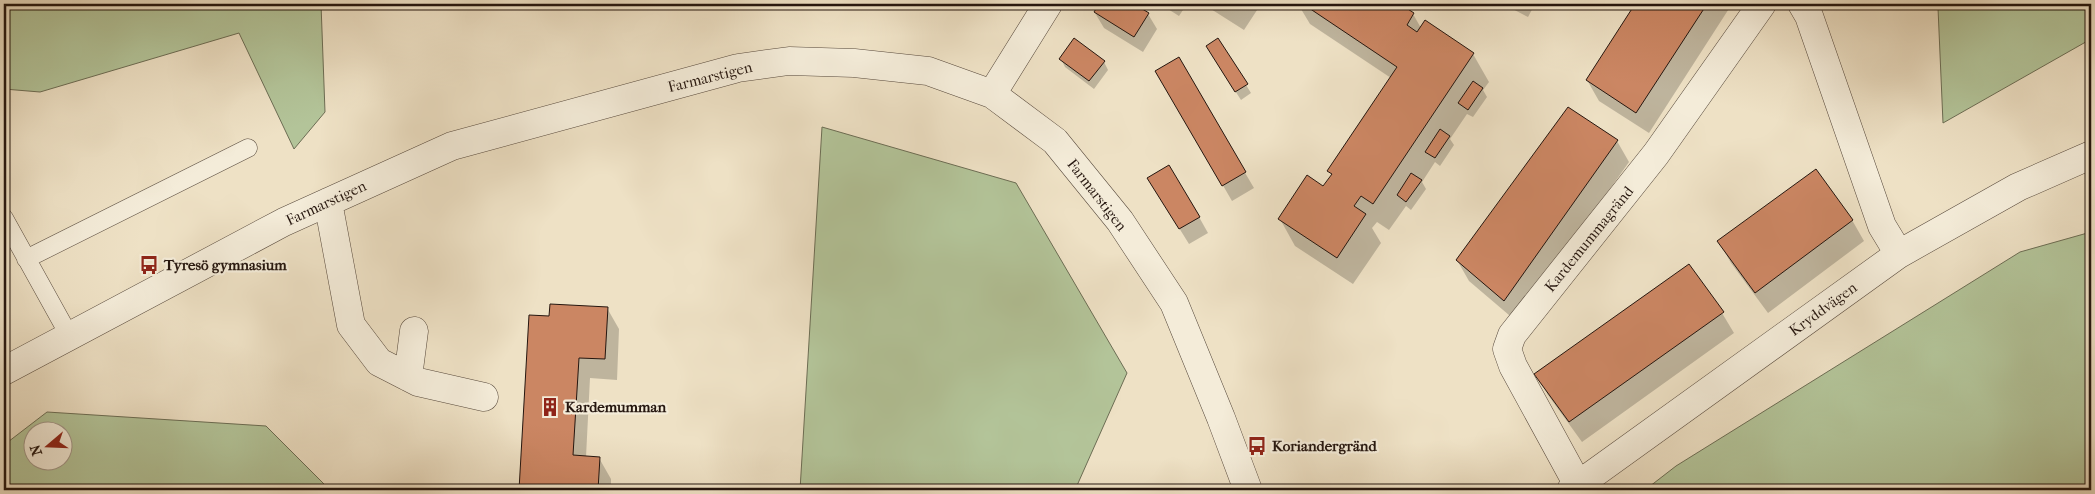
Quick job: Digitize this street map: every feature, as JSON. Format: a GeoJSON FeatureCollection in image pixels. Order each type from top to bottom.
{"type":"FeatureCollection","features":[{"type":"Feature","properties":{"kind":"street","name":"Kardemummagränd"},"geometry":{"type":"LineString","coordinates":[[1574,488],[1513,366],[1507,349],[1512,335],[1656,154],[1762,4]]}},
{"type":"Feature","properties":{"kind":"street"},"geometry":{"type":"LineString","coordinates":[[1802,4],[1810,16],[1882,226],[1899,254]]}},
{"type":"Feature","properties":{"kind":"street"},"geometry":{"type":"LineString","coordinates":[[992,94],[1043,6]]}},
{"type":"Feature","properties":{"kind":"street","name":"Farmarstigen"},"geometry":{"type":"LineString","coordinates":[[4,371],[276,226],[452,146],[738,68],[789,61],[854,63],[928,71],[992,94],[1055,141],[1120,221],[1174,303],[1248,490]]}},
{"type":"Feature","properties":{"kind":"street","name":"Kryddvägen"},"geometry":{"type":"LineString","coordinates":[[1574,488],[1899,254],[2018,187],[2091,155]]}},
{"type":"Feature","properties":{"kind":"street"},"geometry":{"type":"LineString","coordinates":[[328,202],[351,325],[379,362],[418,382],[484,397]]}},
{"type":"Feature","properties":{"kind":"street"},"geometry":{"type":"LineString","coordinates":[[408,377],[414,331]]}},
{"type":"Feature","properties":{"kind":"lane"},"geometry":{"type":"LineString","coordinates":[[26,259],[248,148]]}},
{"type":"Feature","properties":{"kind":"lane"},"geometry":{"type":"LineString","coordinates":[[4,218],[70,337]]}},
{"type":"Feature","properties":{"kind":"green space"},"geometry":{"type":"Polygon","coordinates":[[[4,4],[321,4],[325,112],[294,149],[239,33],[40,92],[4,89],[4,4]]]}},
{"type":"Feature","properties":{"kind":"green space"},"geometry":{"type":"Polygon","coordinates":[[[1940,4],[2091,4],[2091,39],[1943,123],[1938,8],[1940,4]]]}},
{"type":"Feature","properties":{"kind":"green space"},"geometry":{"type":"Polygon","coordinates":[[[822,127],[1016,183],[1127,373],[1075,490],[800,490],[822,127]]]}},
{"type":"Feature","properties":{"kind":"green space"},"geometry":{"type":"Polygon","coordinates":[[[2091,232],[2091,490],[1645,490],[1676,466],[2020,252],[2091,232]]]}},
{"type":"Feature","properties":{"kind":"green space"},"geometry":{"type":"Polygon","coordinates":[[[47,412],[266,426],[330,490],[4,490],[4,445],[22,431],[22,472],[72,472],[72,422],[34,422],[47,412]]]}},
{"type":"Feature","properties":{"kind":"building"},"geometry":{"type":"Polygon","coordinates":[[[1099,4],[1134,4],[1149,13],[1134,37],[1094,12],[1099,4]]]}},
{"type":"Feature","properties":{"kind":"building"},"geometry":{"type":"Polygon","coordinates":[[[1303,4],[1400,4],[1414,13],[1407,25],[1417,32],[1425,20],[1474,53],[1373,204],[1361,196],[1354,206],[1366,214],[1337,258],[1278,219],[1307,175],[1323,186],[1332,174],[1327,171],[1397,67],[1303,4]]]}},
{"type":"Feature","properties":{"kind":"building"},"geometry":{"type":"Polygon","coordinates":[[[1635,4],[1707,4],[1636,113],[1586,80],[1635,4]]]}},
{"type":"Feature","properties":{"kind":"building"},"geometry":{"type":"Polygon","coordinates":[[[1074,38],[1105,61],[1089,81],[1059,59],[1074,38]]]}},
{"type":"Feature","properties":{"kind":"building"},"geometry":{"type":"Polygon","coordinates":[[[1218,38],[1248,84],[1235,92],[1206,46],[1218,38]]]}},
{"type":"Feature","properties":{"kind":"building"},"geometry":{"type":"Polygon","coordinates":[[[1179,57],[1246,172],[1222,186],[1155,71],[1179,57]]]}},
{"type":"Feature","properties":{"kind":"building"},"geometry":{"type":"Polygon","coordinates":[[[1473,81],[1483,88],[1468,110],[1458,103],[1473,81]]]}},
{"type":"Feature","properties":{"kind":"building"},"geometry":{"type":"Polygon","coordinates":[[[1568,107],[1618,140],[1504,301],[1456,260],[1568,107]]]}},
{"type":"Feature","properties":{"kind":"building"},"geometry":{"type":"Polygon","coordinates":[[[1440,129],[1450,136],[1435,158],[1425,152],[1440,129]]]}},
{"type":"Feature","properties":{"kind":"building"},"geometry":{"type":"Polygon","coordinates":[[[1169,165],[1200,217],[1179,229],[1147,178],[1169,165]]]}},
{"type":"Feature","properties":{"kind":"building"},"geometry":{"type":"Polygon","coordinates":[[[1816,169],[1853,220],[1755,293],[1717,241],[1816,169]]]}},
{"type":"Feature","properties":{"kind":"building"},"geometry":{"type":"Polygon","coordinates":[[[1411,173],[1422,180],[1406,202],[1397,195],[1411,173]]]}},
{"type":"Feature","properties":{"kind":"building"},"geometry":{"type":"Polygon","coordinates":[[[1689,264],[1724,312],[1569,422],[1534,374],[1689,264]]]}},
{"type":"Feature","properties":{"kind":"building","name":"Kardemumman"},"geometry":{"type":"Polygon","coordinates":[[[550,304],[608,307],[605,359],[579,358],[573,455],[600,457],[598,490],[519,490],[529,315],[549,316],[550,304]]]}},
{"type":"Feature","properties":{"kind":"place","name":"Tyresö gymnasium"},"geometry":{"type":"Point","coordinates":[149,265]}},
{"type":"Feature","properties":{"kind":"place","name":"Kardemumman"},"geometry":{"type":"Point","coordinates":[550,407]}},
{"type":"Feature","properties":{"kind":"place","name":"Koriandergränd"},"geometry":{"type":"Point","coordinates":[1257,446]}}]}
